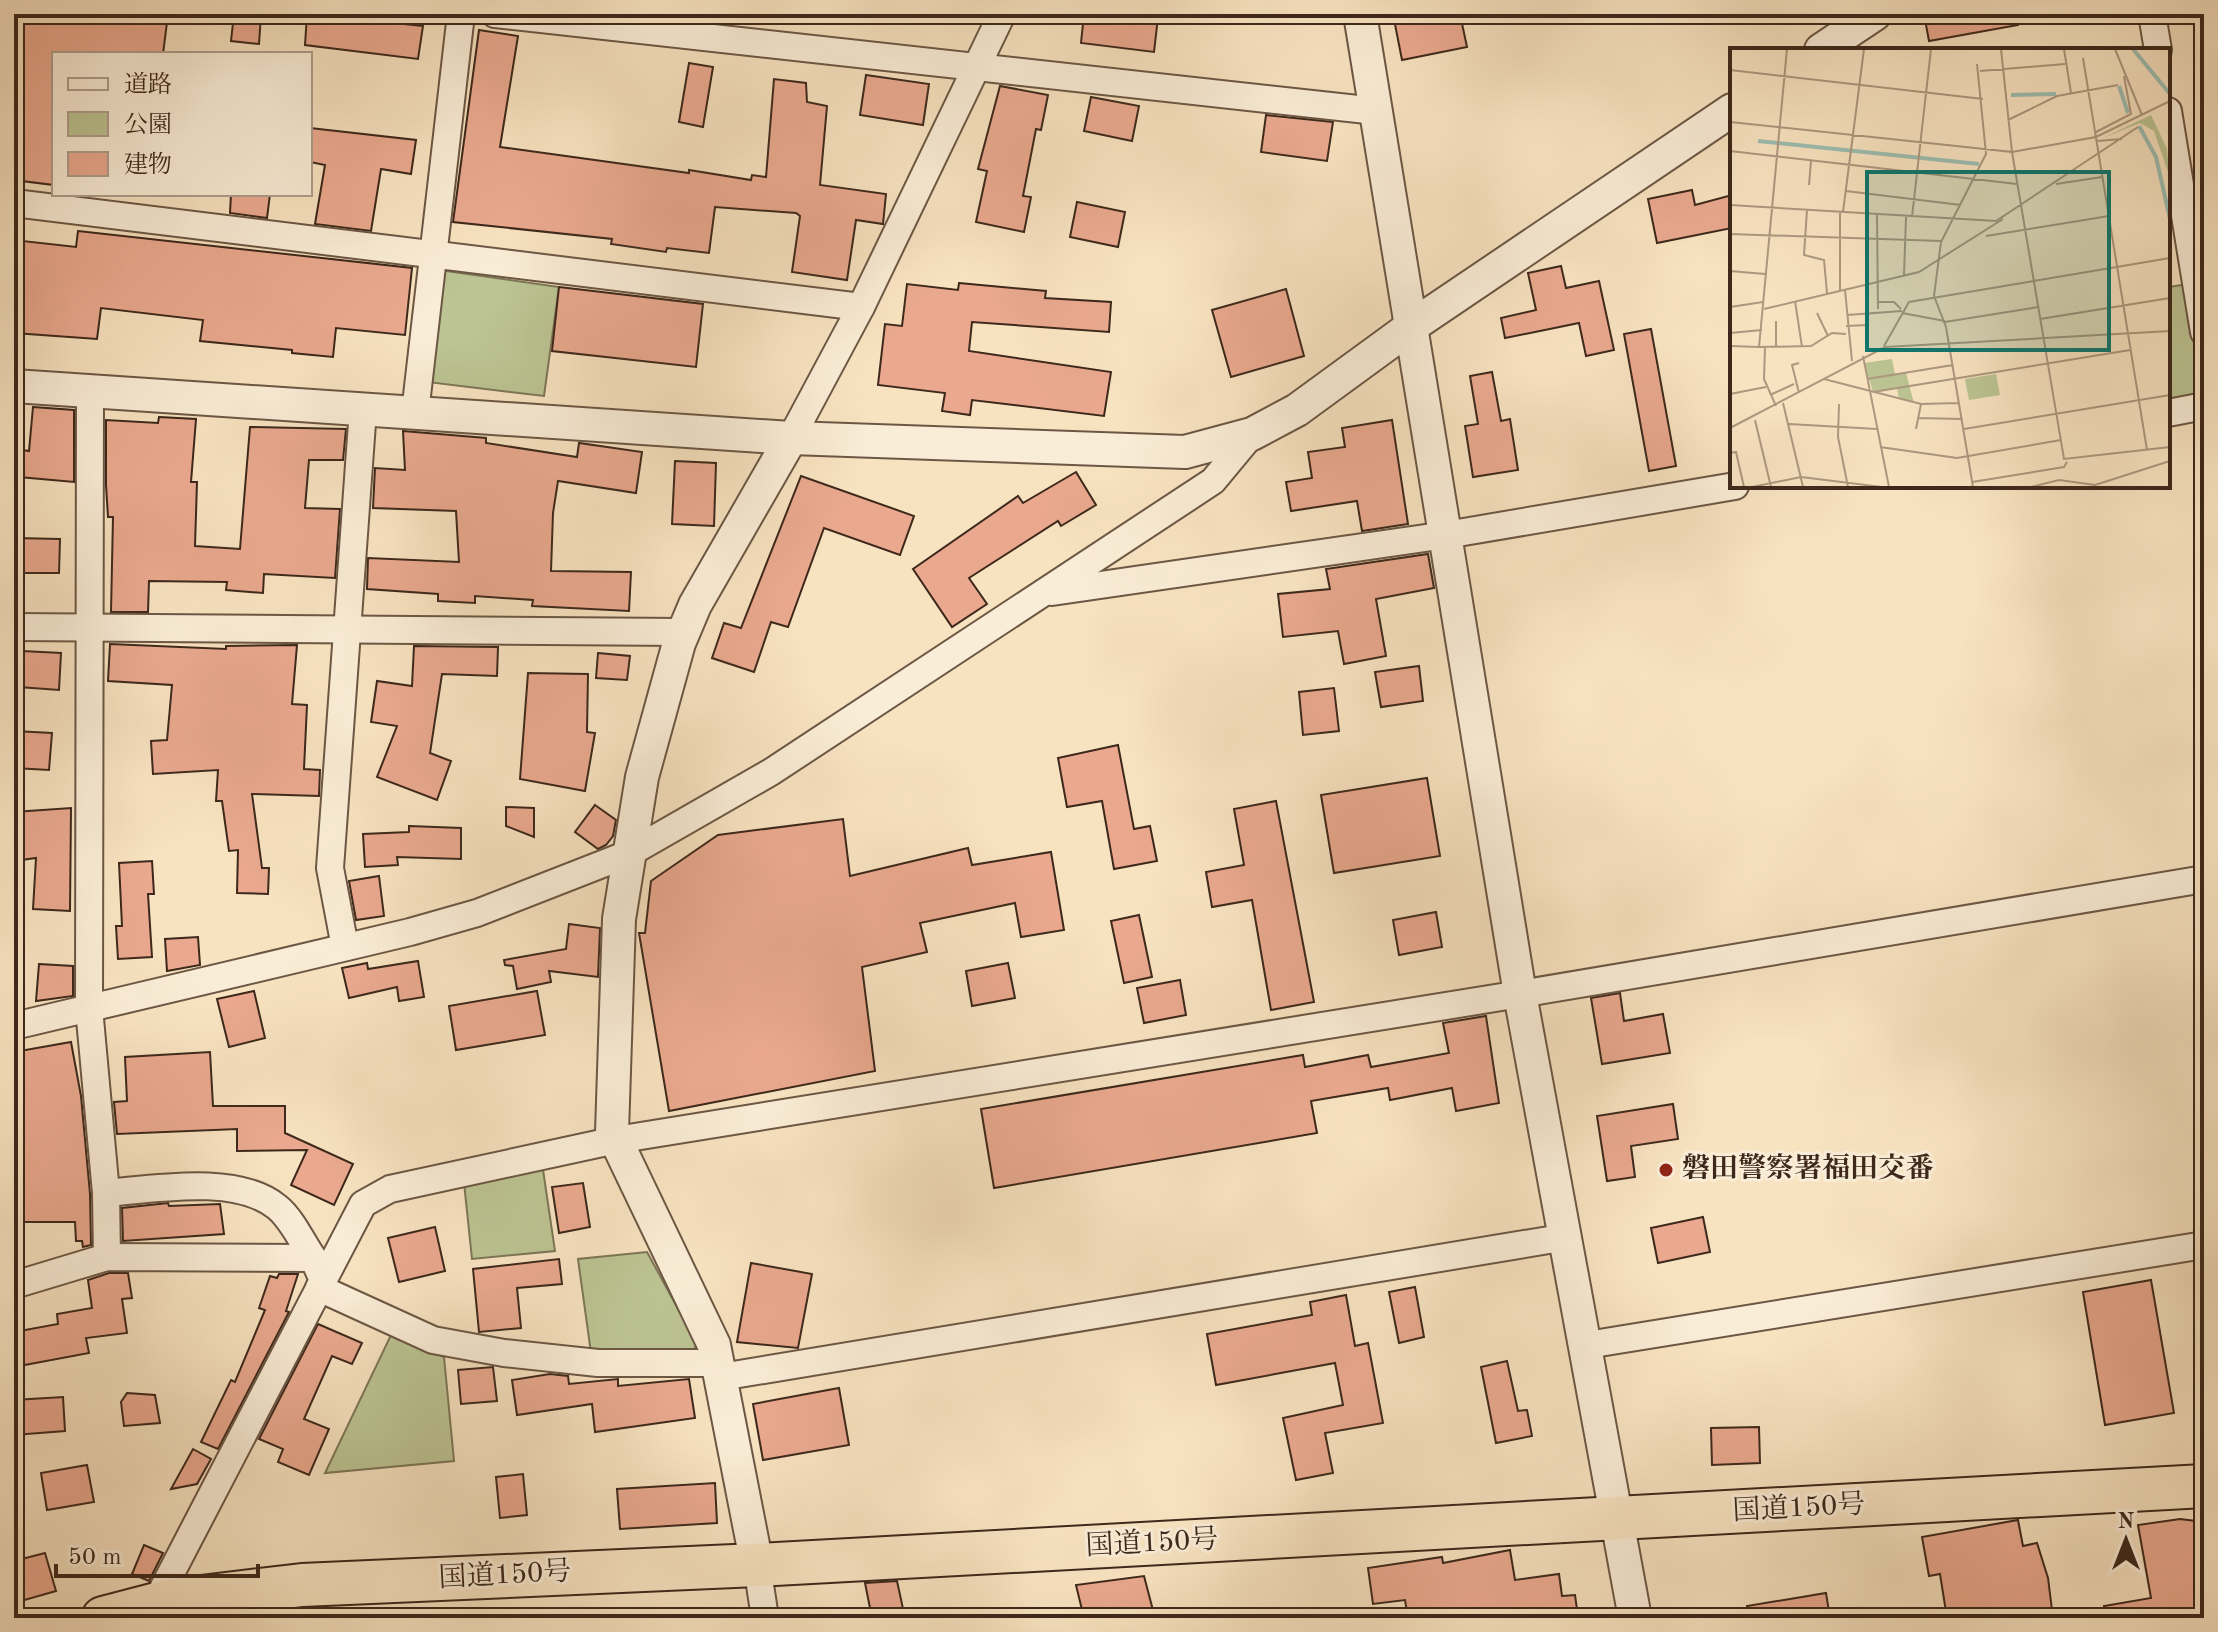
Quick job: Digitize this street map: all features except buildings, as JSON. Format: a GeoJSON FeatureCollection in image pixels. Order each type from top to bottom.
{"type":"FeatureCollection","features":[{"type":"Feature","properties":{"kind":"highway","name":"国道150号"},"geometry":{"type":"LineString","coordinates":[[103,1618],[155,1604],[302,1585],[757,1565],[2204,1486]]}},
{"type":"Feature","properties":{"kind":"street"},"geometry":{"type":"LineString","coordinates":[[415,413],[461,14]]}},
{"type":"Feature","properties":{"kind":"street"},"geometry":{"type":"LineString","coordinates":[[495,14],[1376,111]]}},
{"type":"Feature","properties":{"kind":"street"},"geometry":{"type":"LineString","coordinates":[[765,1618],[714,1345],[612,1132],[619,919],[628,854],[642,777],[684,632],[695,605],[791,438],[861,307],[1002,14]]}},
{"type":"Feature","properties":{"kind":"street"},"geometry":{"type":"LineString","coordinates":[[1360,14],[1520,994],[1635,1618]]}},
{"type":"Feature","properties":{"kind":"street"},"geometry":{"type":"LineString","coordinates":[[1824,48],[1875,14]]}},
{"type":"Feature","properties":{"kind":"street"},"geometry":{"type":"LineString","coordinates":[[2152,14],[2154,48]]}},
{"type":"Feature","properties":{"kind":"street"},"geometry":{"type":"LineString","coordinates":[[14,386],[791,438],[1185,452],[1252,434],[1297,410],[1412,326],[1730,112]]}},
{"type":"Feature","properties":{"kind":"street"},"geometry":{"type":"LineString","coordinates":[[2170,123],[2204,332]]}},
{"type":"Feature","properties":{"kind":"street"},"geometry":{"type":"LineString","coordinates":[[14,203],[861,307]]}},
{"type":"Feature","properties":{"kind":"street"},"geometry":{"type":"LineString","coordinates":[[90,392],[89,1008],[106,1193],[107,1257]]}},
{"type":"Feature","properties":{"kind":"street"},"geometry":{"type":"LineString","coordinates":[[2170,413],[2204,406]]}},
{"type":"Feature","properties":{"kind":"street"},"geometry":{"type":"LineString","coordinates":[[345,947],[330,868],[363,409]]}},
{"type":"Feature","properties":{"kind":"street"},"geometry":{"type":"LineString","coordinates":[[14,1026],[477,913],[628,854],[771,772],[1213,481],[1252,434]]}},
{"type":"Feature","properties":{"kind":"street"},"geometry":{"type":"LineString","coordinates":[[1044,593],[1446,535],[1730,487]]}},
{"type":"Feature","properties":{"kind":"street"},"geometry":{"type":"LineString","coordinates":[[14,627],[684,632]]}},
{"type":"Feature","properties":{"kind":"street"},"geometry":{"type":"LineString","coordinates":[[155,1604],[318,1276],[363,1204],[390,1189],[616,1140],[1520,994],[2204,879]]}},
{"type":"Feature","properties":{"kind":"street"},"geometry":{"type":"LineString","coordinates":[[106,1193],[194,1186],[249,1193],[277,1207],[318,1276]]}},
{"type":"Feature","properties":{"kind":"street"},"geometry":{"type":"LineString","coordinates":[[14,1285],[107,1257],[318,1276],[433,1340],[504,1353],[598,1363],[719,1370],[1567,1237]]}},
{"type":"Feature","properties":{"kind":"street"},"geometry":{"type":"LineString","coordinates":[[1587,1345],[2204,1245]]}},
{"type":"Feature","properties":{"kind":"green space"},"geometry":{"type":"Polygon","coordinates":[[[432,269],[559,287],[544,396],[419,381],[432,269]]]}},
{"type":"Feature","properties":{"kind":"green space"},"geometry":{"type":"Polygon","coordinates":[[[2196,283],[2204,351],[2204,406],[2170,410],[2170,287],[2196,283]]]}},
{"type":"Feature","properties":{"kind":"green space"},"geometry":{"type":"Polygon","coordinates":[[[541,1156],[555,1251],[472,1259],[463,1173],[541,1156]]]}},
{"type":"Feature","properties":{"kind":"green space"},"geometry":{"type":"Polygon","coordinates":[[[647,1252],[695,1340],[696,1356],[591,1353],[578,1259],[647,1252]]]}},
{"type":"Feature","properties":{"kind":"green space"},"geometry":{"type":"Polygon","coordinates":[[[391,1335],[444,1357],[454,1461],[325,1473],[391,1335]]]}},
{"type":"Feature","properties":{"kind":"place","name":"磐田警察署福田交番"},"geometry":{"type":"Point","coordinates":[1666,1170]}}]}
